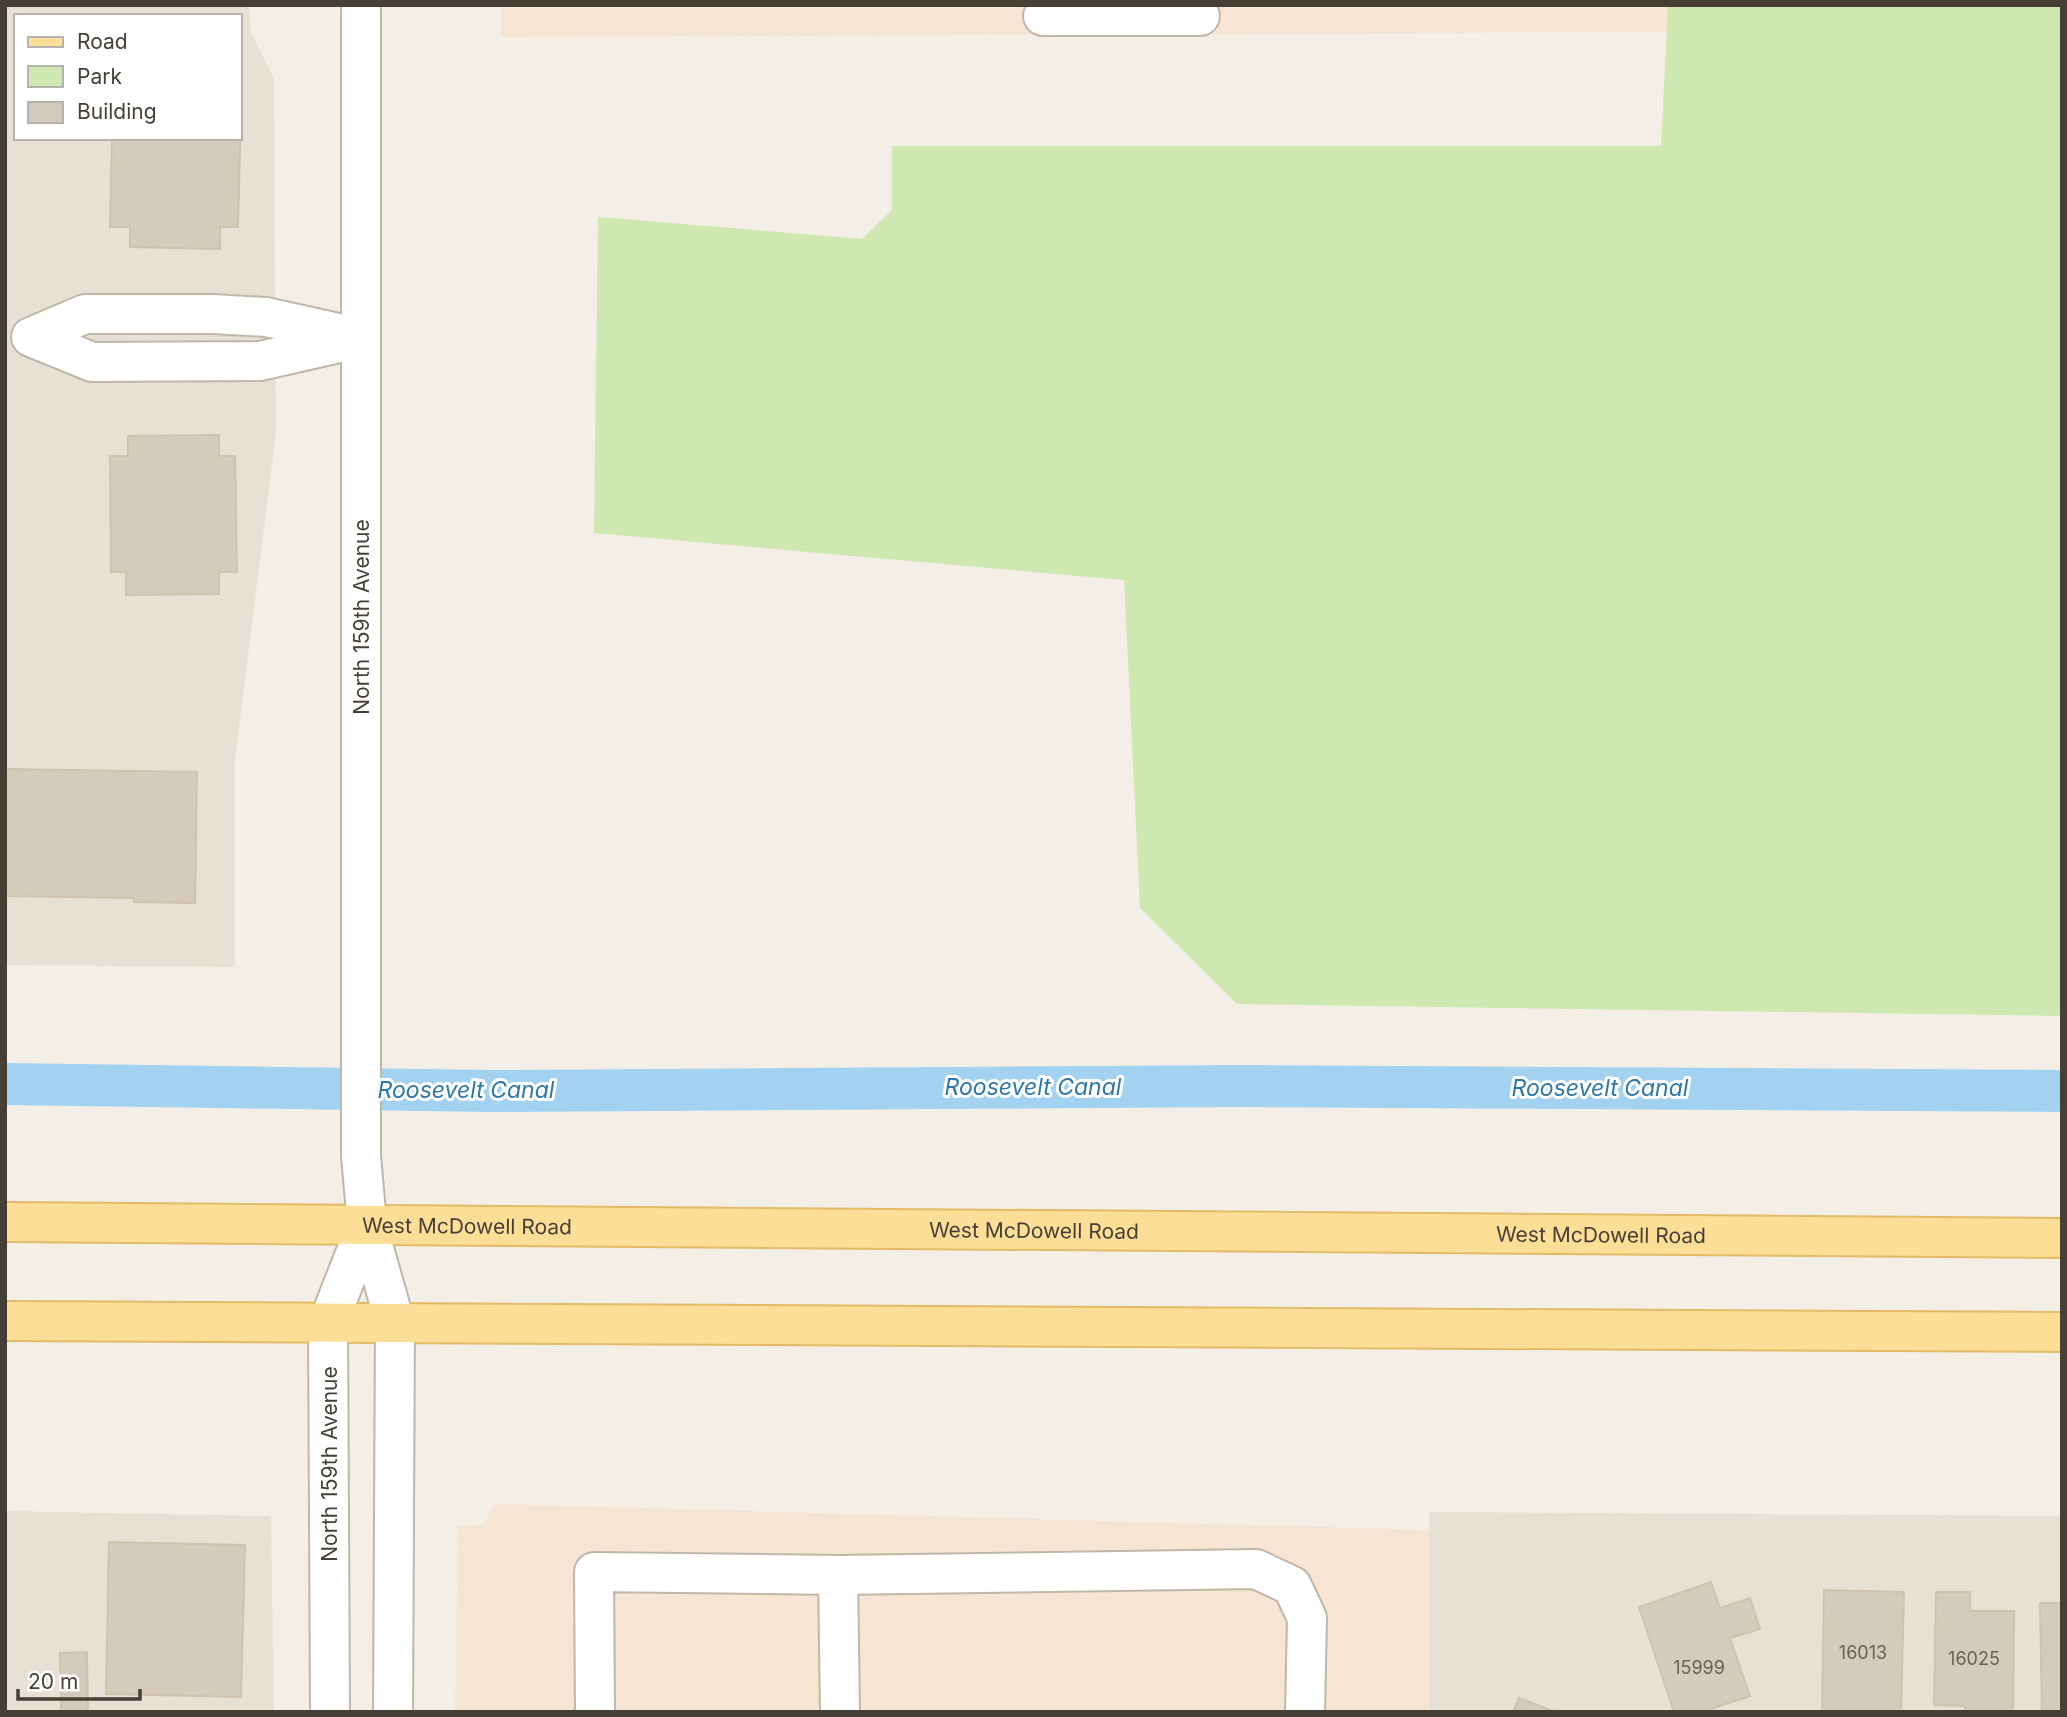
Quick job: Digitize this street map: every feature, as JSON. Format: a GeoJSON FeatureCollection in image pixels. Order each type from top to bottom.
{"type":"FeatureCollection","features":[{"type":"Feature","properties":{"kind":"main road","name":"West McDowell Road"},"geometry":{"type":"LineString","coordinates":[[5,1222],[2062,1238]]}},
{"type":"Feature","properties":{"kind":"main road"},"geometry":{"type":"LineString","coordinates":[[5,1321],[2062,1332]]}},
{"type":"Feature","properties":{"kind":"street","name":"North 159th Avenue"},"geometry":{"type":"LineString","coordinates":[[360,11],[360,1156],[367,1224],[395,1323],[393,1712]]}},
{"type":"Feature","properties":{"kind":"street"},"geometry":{"type":"LineString","coordinates":[[1044,16],[1200,16]]}},
{"type":"Feature","properties":{"kind":"street"},"geometry":{"type":"LineString","coordinates":[[85,314],[213,314],[266,317],[360,338],[260,361],[92,362],[31,337],[85,314]]}},
{"type":"Feature","properties":{"kind":"street","name":"North 159th Avenue"},"geometry":{"type":"LineString","coordinates":[[330,1712],[328,1323],[367,1224]]}},
{"type":"Feature","properties":{"kind":"street"},"geometry":{"type":"LineString","coordinates":[[595,1712],[594,1572],[838,1575],[1256,1569],[1292,1586],[1307,1618],[1305,1712]]}},
{"type":"Feature","properties":{"kind":"street"},"geometry":{"type":"LineString","coordinates":[[838,1575],[840,1712]]}},
{"type":"Feature","properties":{"kind":"shaded area"},"geometry":{"type":"Polygon","coordinates":[[[5,5],[249,5],[251,32],[274,79],[276,433],[235,759],[235,967],[5,965],[5,5]]]}},
{"type":"Feature","properties":{"kind":"shaded area"},"geometry":{"type":"Polygon","coordinates":[[[501,5],[1668,5],[1668,32],[501,37],[501,5]]]}},
{"type":"Feature","properties":{"kind":"shaded area"},"geometry":{"type":"Polygon","coordinates":[[[495,1504],[1429,1530],[1429,1712],[455,1712],[458,1526],[483,1525],[495,1504]]]}},
{"type":"Feature","properties":{"kind":"shaded area"},"geometry":{"type":"Polygon","coordinates":[[[5,1511],[271,1516],[274,1712],[5,1712],[5,1511]]]}},
{"type":"Feature","properties":{"kind":"shaded area"},"geometry":{"type":"Polygon","coordinates":[[[1429,1512],[2062,1516],[2062,1712],[1429,1712],[1429,1512]]]}},
{"type":"Feature","properties":{"kind":"green space"},"geometry":{"type":"Polygon","coordinates":[[[1668,5],[2062,5],[2062,1016],[1237,1004],[1140,908],[1124,580],[594,533],[598,217],[862,239],[892,210],[892,146],[1661,146],[1668,5]]]}},
{"type":"Feature","properties":{"kind":"building"},"geometry":{"type":"Polygon","coordinates":[[[112,140],[240,140],[238,227],[220,227],[220,249],[130,247],[130,227],[110,227],[112,140]]]}},
{"type":"Feature","properties":{"kind":"building"},"geometry":{"type":"Polygon","coordinates":[[[219,435],[219,456],[235,456],[237,572],[219,572],[219,594],[126,595],[126,572],[111,572],[110,456],[128,456],[128,436],[219,435]]]}},
{"type":"Feature","properties":{"kind":"building"},"geometry":{"type":"Polygon","coordinates":[[[5,769],[197,772],[195,903],[134,902],[134,898],[5,896],[5,769]]]}},
{"type":"Feature","properties":{"kind":"building"},"geometry":{"type":"Polygon","coordinates":[[[109,1542],[245,1545],[241,1697],[106,1694],[109,1542]]]}},
{"type":"Feature","properties":{"kind":"building"},"geometry":{"type":"Polygon","coordinates":[[[1711,1582],[1720,1608],[1750,1598],[1760,1629],[1730,1638],[1750,1696],[1701,1712],[1674,1712],[1639,1607],[1711,1582]]]}},
{"type":"Feature","properties":{"kind":"building"},"geometry":{"type":"Polygon","coordinates":[[[1824,1590],[1904,1592],[1901,1712],[1822,1712],[1824,1590]]]}},
{"type":"Feature","properties":{"kind":"building"},"geometry":{"type":"Polygon","coordinates":[[[1936,1592],[1970,1592],[1970,1611],[2014,1611],[2013,1712],[1965,1712],[1965,1706],[1934,1705],[1936,1592]]]}},
{"type":"Feature","properties":{"kind":"building"},"geometry":{"type":"Polygon","coordinates":[[[2040,1603],[2062,1603],[2062,1712],[2042,1712],[2040,1603]]]}},
{"type":"Feature","properties":{"kind":"building"},"geometry":{"type":"Polygon","coordinates":[[[87,1652],[88,1712],[61,1712],[60,1653],[87,1652]]]}},
{"type":"Feature","properties":{"kind":"building"},"geometry":{"type":"Polygon","coordinates":[[[1519,1698],[1555,1712],[1513,1712],[1519,1698]]]}},
{"type":"Feature","properties":{"kind":"waterway","name":"Roosevelt Canal"},"geometry":{"type":"LineString","coordinates":[[5,1084],[491,1091],[1246,1086],[2062,1091]]}}]}
